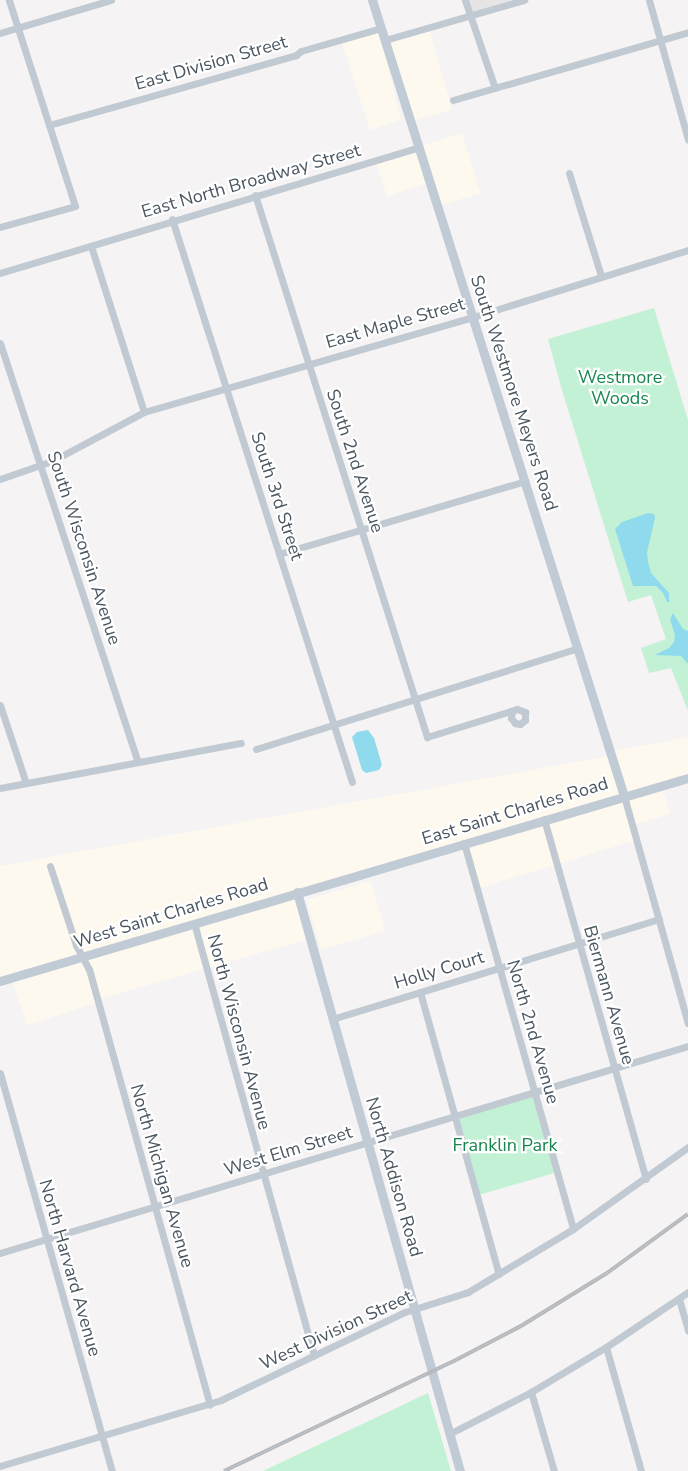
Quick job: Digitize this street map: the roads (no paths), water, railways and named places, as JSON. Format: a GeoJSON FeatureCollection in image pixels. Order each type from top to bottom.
{"type":"FeatureCollection","features":[{"type":"Feature","properties":{"kind":"street"},"geometry":{"type":"LineString","coordinates":[[0,227],[75,206],[9,0]]}},
{"type":"Feature","properties":{"kind":"street"},"geometry":{"type":"LineString","coordinates":[[0,33],[111,0]]}},
{"type":"Feature","properties":{"kind":"street","name":"South Westmore Meyers Road"},"geometry":{"type":"LineString","coordinates":[[372,0],[624,796]]}},
{"type":"Feature","properties":{"kind":"street"},"geometry":{"type":"LineString","coordinates":[[465,0],[495,88]]}},
{"type":"Feature","properties":{"kind":"street"},"geometry":{"type":"LineString","coordinates":[[385,40],[524,0]]}},
{"type":"Feature","properties":{"kind":"street"},"geometry":{"type":"LineString","coordinates":[[649,0],[688,140]]}},
{"type":"Feature","properties":{"kind":"street","name":"East Division Street"},"geometry":{"type":"LineString","coordinates":[[49,125],[276,61],[381,28]]}},
{"type":"Feature","properties":{"kind":"street"},"geometry":{"type":"LineString","coordinates":[[453,100],[688,32]]}},
{"type":"Feature","properties":{"kind":"street","name":"East North Broadway Street"},"geometry":{"type":"LineString","coordinates":[[0,273],[172,219],[419,147]]}},
{"type":"Feature","properties":{"kind":"street"},"geometry":{"type":"LineString","coordinates":[[569,172],[601,276]]}},
{"type":"Feature","properties":{"kind":"street","name":"South 2nd Avenue"},"geometry":{"type":"LineString","coordinates":[[255,195],[427,737],[512,712]]}},
{"type":"Feature","properties":{"kind":"street","name":"South 3rd Street"},"geometry":{"type":"LineString","coordinates":[[172,219],[352,782]]}},
{"type":"Feature","properties":{"kind":"street"},"geometry":{"type":"LineString","coordinates":[[91,246],[144,412]]}},
{"type":"Feature","properties":{"kind":"street","name":"East Maple Street"},"geometry":{"type":"LineString","coordinates":[[0,479],[41,465],[144,412],[473,317],[688,250]]}},
{"type":"Feature","properties":{"kind":"street","name":"South Wisconsin Avenue"},"geometry":{"type":"LineString","coordinates":[[0,343],[138,762]]}},
{"type":"Feature","properties":{"kind":"street"},"geometry":{"type":"LineString","coordinates":[[279,554],[525,481]]}},
{"type":"Feature","properties":{"kind":"street"},"geometry":{"type":"LineString","coordinates":[[256,749],[578,648]]}},
{"type":"Feature","properties":{"kind":"street"},"geometry":{"type":"LineString","coordinates":[[0,705],[26,783]]}},
{"type":"Feature","properties":{"kind":"street"},"geometry":{"type":"LineString","coordinates":[[0,788],[241,743]]}},
{"type":"Feature","properties":{"kind":"street","name":"East Saint Charles Road"},"geometry":{"type":"LineString","coordinates":[[352,877],[688,778]]}},
{"type":"Feature","properties":{"kind":"street"},"geometry":{"type":"LineString","coordinates":[[624,796],[688,1023]]}},
{"type":"Feature","properties":{"kind":"street","name":"Biermann Avenue"},"geometry":{"type":"LineString","coordinates":[[544,819],[646,1179]]}},
{"type":"Feature","properties":{"kind":"street","name":"North 2nd Avenue"},"geometry":{"type":"LineString","coordinates":[[464,843],[573,1228]]}},
{"type":"Feature","properties":{"kind":"street","name":"North Michigan Avenue"},"geometry":{"type":"LineString","coordinates":[[50,866],[82,957],[89,969],[210,1404]]}},
{"type":"Feature","properties":{"kind":"street","name":"West Saint Charles Road"},"geometry":{"type":"LineString","coordinates":[[0,981],[352,877]]}},
{"type":"Feature","properties":{"kind":"street","name":"North Addison Road"},"geometry":{"type":"LineString","coordinates":[[297,892],[459,1471]]}},
{"type":"Feature","properties":{"kind":"street","name":"Holly Court"},"geometry":{"type":"LineString","coordinates":[[332,1019],[659,919]]}},
{"type":"Feature","properties":{"kind":"street","name":"North Wisconsin Avenue"},"geometry":{"type":"LineString","coordinates":[[194,923],[314,1356]]}},
{"type":"Feature","properties":{"kind":"street"},"geometry":{"type":"LineString","coordinates":[[420,992],[499,1274]]}},
{"type":"Feature","properties":{"kind":"street","name":"West Elm Street"},"geometry":{"type":"LineString","coordinates":[[0,1253],[688,1046]]}},
{"type":"Feature","properties":{"kind":"street","name":"North Harvard Avenue"},"geometry":{"type":"LineString","coordinates":[[0,1073],[112,1471]]}},
{"type":"Feature","properties":{"kind":"street","name":"West Division Street"},"geometry":{"type":"LineString","coordinates":[[0,1466],[210,1404],[414,1309],[468,1292],[573,1228],[646,1179],[688,1147]]}},
{"type":"Feature","properties":{"kind":"street"},"geometry":{"type":"LineString","coordinates":[[449,1434],[531,1392],[606,1347],[688,1292]]}},
{"type":"Feature","properties":{"kind":"street"},"geometry":{"type":"LineString","coordinates":[[679,1299],[688,1331]]}},
{"type":"Feature","properties":{"kind":"street"},"geometry":{"type":"LineString","coordinates":[[606,1347],[641,1471]]}},
{"type":"Feature","properties":{"kind":"street"},"geometry":{"type":"LineString","coordinates":[[531,1392],[554,1471]]}},
{"type":"Feature","properties":{"kind":"water"},"geometry":{"type":"Polygon","coordinates":[[[648,513],[654,514],[655,518],[647,552],[648,562],[651,573],[669,593],[669,602],[656,586],[633,586],[615,529],[622,522],[648,513]]]}},
{"type":"Feature","properties":{"kind":"water"},"geometry":{"type":"Polygon","coordinates":[[[673,613],[683,629],[688,631],[688,664],[681,656],[655,655],[669,648],[674,642],[675,635],[670,619],[673,613]]]}},
{"type":"Feature","properties":{"kind":"water"},"geometry":{"type":"Polygon","coordinates":[[[368,730],[374,738],[382,765],[379,770],[366,773],[362,770],[352,737],[357,732],[368,730]]]}},
{"type":"Feature","properties":{"kind":"railway"},"geometry":{"type":"LineString","coordinates":[[224,1471],[452,1362],[521,1326],[607,1273],[688,1214]]}},
{"type":"Feature","properties":{"kind":"park label","name":"Westmore Woods"},"geometry":{"type":"Point","coordinates":[620,388]}},
{"type":"Feature","properties":{"kind":"park label","name":"Franklin Park"},"geometry":{"type":"Point","coordinates":[505,1145]}}]}
